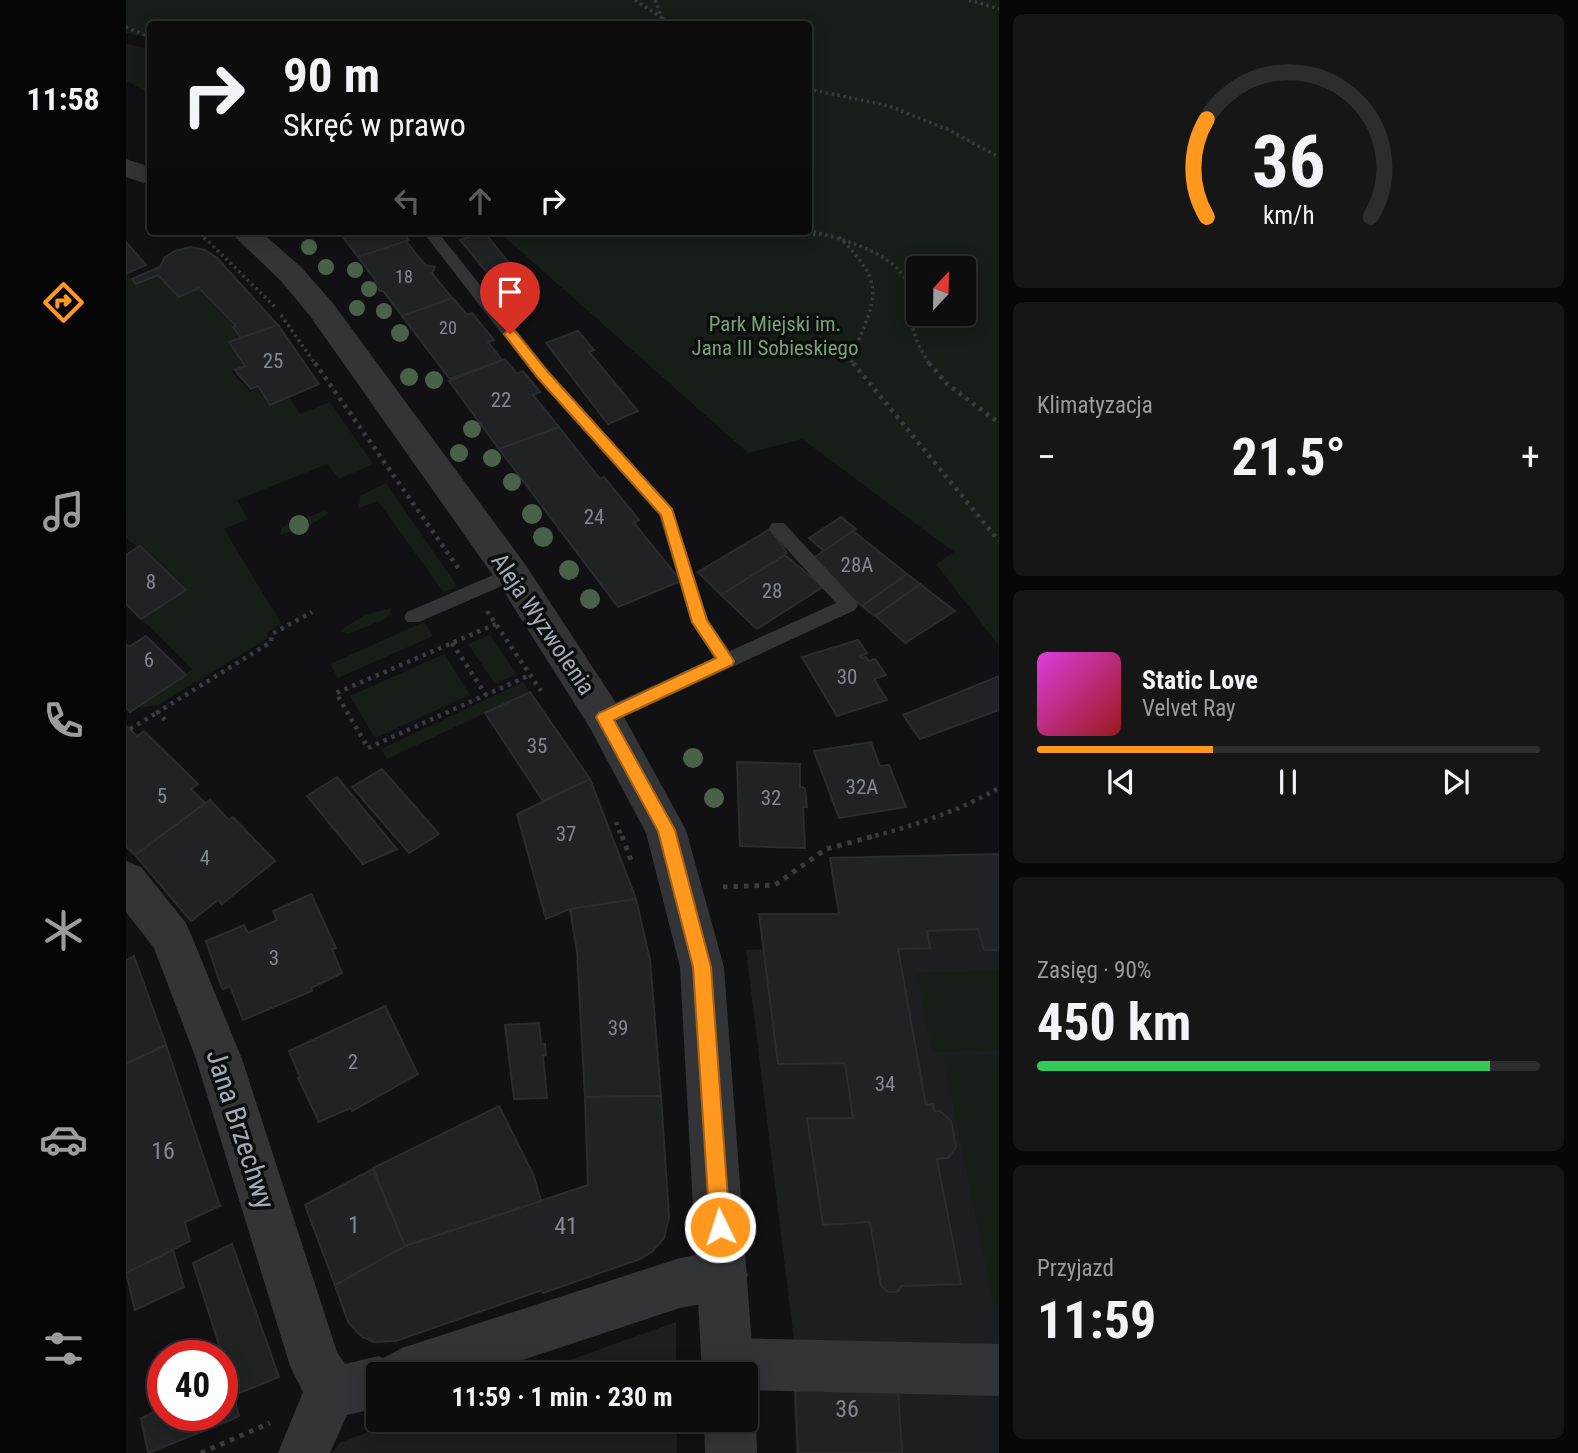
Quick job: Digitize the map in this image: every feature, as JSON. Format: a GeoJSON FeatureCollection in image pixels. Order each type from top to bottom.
{"type":"FeatureCollection","features":[{"type":"Feature","properties":{"kind":"street"},"geometry":{"type":"LineString","coordinates":[[126,167],[147,176]]}},
{"type":"Feature","properties":{"kind":"street","name":"Aleja Wyzwolenia"},"geometry":{"type":"LineString","coordinates":[[247,235],[291,274],[320,309],[512,574],[604,717],[666,830],[702,967],[727,1362]]}},
{"type":"Feature","properties":{"kind":"street","name":"Jana Brzechwy"},"geometry":{"type":"LineString","coordinates":[[126,880],[172,937],[219,1059],[316,1366],[355,1386]]}},
{"type":"Feature","properties":{"kind":"street"},"geometry":{"type":"LineString","coordinates":[[438,1362],[675,1284],[723,1275]]}},
{"type":"Feature","properties":{"kind":"street"},"geometry":{"type":"LineString","coordinates":[[758,1369],[999,1370]]}},
{"type":"Feature","properties":{"kind":"street"},"geometry":{"type":"LineString","coordinates":[[287,1438],[313,1427],[355,1386]]}},
{"type":"Feature","properties":{"kind":"street"},"geometry":{"type":"LineString","coordinates":[[730,1432],[731,1453]]}},
{"type":"Feature","properties":{"kind":"lane"},"geometry":{"type":"LineString","coordinates":[[432,235],[543,375],[667,513],[700,622],[726,661]]}},
{"type":"Feature","properties":{"kind":"lane"},"geometry":{"type":"LineString","coordinates":[[604,717],[849,605],[778,528]]}},
{"type":"Feature","properties":{"kind":"lane"},"geometry":{"type":"LineString","coordinates":[[413,617],[512,574]]}},
{"type":"Feature","properties":{"kind":"path"},"geometry":{"type":"LineString","coordinates":[[635,0],[667,21]]}},
{"type":"Feature","properties":{"kind":"path"},"geometry":{"type":"LineString","coordinates":[[655,0],[662,18]]}},
{"type":"Feature","properties":{"kind":"path"},"geometry":{"type":"LineString","coordinates":[[969,0],[999,9]]}},
{"type":"Feature","properties":{"kind":"path"},"geometry":{"type":"LineString","coordinates":[[126,27],[147,36]]}},
{"type":"Feature","properties":{"kind":"path"},"geometry":{"type":"LineString","coordinates":[[812,90],[889,106],[949,130],[999,157]]}},
{"type":"Feature","properties":{"kind":"path"},"geometry":{"type":"LineString","coordinates":[[812,231],[839,237],[897,269],[907,280],[911,292],[914,336],[924,357],[954,389],[999,423]]}},
{"type":"Feature","properties":{"kind":"path"},"geometry":{"type":"LineString","coordinates":[[200,235],[279,312],[545,697]]}},
{"type":"Feature","properties":{"kind":"path"},"geometry":{"type":"LineString","coordinates":[[801,235],[825,235]]}},
{"type":"Feature","properties":{"kind":"path"},"geometry":{"type":"LineString","coordinates":[[839,237],[872,276],[874,288],[870,317],[856,343],[852,360],[855,367],[999,541]]}},
{"type":"Feature","properties":{"kind":"path"},"geometry":{"type":"LineString","coordinates":[[130,729],[271,642],[272,634],[312,612]]}},
{"type":"Feature","properties":{"kind":"path"},"geometry":{"type":"LineString","coordinates":[[496,624],[336,693],[368,748],[530,675]]}},
{"type":"Feature","properties":{"kind":"path"},"geometry":{"type":"LineString","coordinates":[[452,643],[486,695]]}},
{"type":"Feature","properties":{"kind":"path"},"geometry":{"type":"LineString","coordinates":[[158,712],[165,720]]}},
{"type":"Feature","properties":{"kind":"path"},"geometry":{"type":"LineString","coordinates":[[723,887],[775,884],[801,869],[826,849],[917,825],[999,789]]}},
{"type":"Feature","properties":{"kind":"path"},"geometry":{"type":"LineString","coordinates":[[612,811],[635,873]]}},
{"type":"Feature","properties":{"kind":"path"},"geometry":{"type":"LineString","coordinates":[[201,1453],[287,1438]]}},
{"type":"Feature","properties":{"kind":"shaded area"},"geometry":{"type":"Polygon","coordinates":[[[999,854],[999,1353],[795,1348],[746,950],[764,949],[759,914],[839,914],[830,858],[999,854]]]}},
{"type":"Feature","properties":{"kind":"shaded area"},"geometry":{"type":"Polygon","coordinates":[[[676,1322],[676,1362],[564,1362],[676,1322]]]}},
{"type":"Feature","properties":{"kind":"shaded area"},"geometry":{"type":"Polygon","coordinates":[[[793,1379],[999,1391],[999,1453],[796,1453],[793,1379]]]}},
{"type":"Feature","properties":{"kind":"shaded area"},"geometry":{"type":"Polygon","coordinates":[[[368,1432],[677,1432],[677,1453],[331,1453],[341,1442],[368,1432]]]}},
{"type":"Feature","properties":{"kind":"green space","name":"Park Miejski im. Jana III Sobieskiego"},"geometry":{"type":"Polygon","coordinates":[[[126,0],[999,0],[999,646],[936,564],[954,552],[802,439],[748,453],[503,235],[812,235],[812,21],[147,21],[147,37],[126,33],[126,0]]]}},
{"type":"Feature","properties":{"kind":"green space"},"geometry":{"type":"Polygon","coordinates":[[[126,44],[147,48],[147,92],[129,82],[126,83],[126,44]]]}},
{"type":"Feature","properties":{"kind":"green space"},"geometry":{"type":"Polygon","coordinates":[[[126,273],[137,284],[158,275],[179,297],[199,288],[236,326],[233,328],[241,338],[230,342],[243,366],[231,371],[250,392],[257,389],[271,405],[290,398],[300,414],[330,402],[373,464],[339,479],[327,464],[237,500],[248,519],[224,529],[281,623],[267,633],[268,638],[158,705],[138,708],[192,669],[139,616],[183,585],[126,538],[126,273]]]}},
{"type":"Feature","properties":{"kind":"green space"},"geometry":{"type":"Polygon","coordinates":[[[386,483],[457,586],[444,593],[378,501],[359,508],[360,496],[386,483]]]}},
{"type":"Feature","properties":{"kind":"green space"},"geometry":{"type":"Polygon","coordinates":[[[325,511],[329,513],[307,527],[280,535],[281,529],[288,523],[325,511]]]}},
{"type":"Feature","properties":{"kind":"green space"},"geometry":{"type":"Polygon","coordinates":[[[391,608],[390,614],[383,620],[348,634],[339,631],[363,616],[391,608]]]}},
{"type":"Feature","properties":{"kind":"green space"},"geometry":{"type":"Polygon","coordinates":[[[424,622],[433,636],[338,678],[330,664],[424,622]]]}},
{"type":"Feature","properties":{"kind":"green space"},"geometry":{"type":"Polygon","coordinates":[[[490,635],[517,674],[495,684],[468,644],[490,635]]]}},
{"type":"Feature","properties":{"kind":"green space"},"geometry":{"type":"Polygon","coordinates":[[[444,654],[470,695],[375,738],[350,696],[444,654]]]}},
{"type":"Feature","properties":{"kind":"green space"},"geometry":{"type":"Polygon","coordinates":[[[523,682],[530,692],[387,759],[381,749],[523,682]]]}},
{"type":"Feature","properties":{"kind":"green space"},"geometry":{"type":"Polygon","coordinates":[[[999,971],[999,1050],[932,1052],[917,973],[999,971]]]}},
{"type":"Feature","properties":{"kind":"green space"},"geometry":{"type":"Polygon","coordinates":[[[999,1055],[999,1304],[994,1304],[943,1057],[999,1055]]]}},
{"type":"Feature","properties":{"kind":"building"},"geometry":{"type":"Polygon","coordinates":[[[341,235],[405,235],[409,240],[358,257],[341,235]]]}},
{"type":"Feature","properties":{"kind":"building"},"geometry":{"type":"Polygon","coordinates":[[[475,235],[486,235],[518,274],[495,282],[460,240],[475,235]]]}},
{"type":"Feature","properties":{"kind":"building"},"geometry":{"type":"Polygon","coordinates":[[[406,241],[425,265],[435,267],[432,273],[452,298],[402,316],[383,291],[373,283],[376,281],[358,257],[406,241]]]}},
{"type":"Feature","properties":{"kind":"building"},"geometry":{"type":"Polygon","coordinates":[[[126,242],[146,265],[126,274],[126,242]]]}},
{"type":"Feature","properties":{"kind":"building"},"geometry":{"type":"Polygon","coordinates":[[[191,247],[205,250],[217,258],[278,325],[241,338],[233,327],[236,326],[199,288],[179,297],[158,275],[136,284],[132,279],[160,267],[165,257],[175,251],[191,247]]]}},
{"type":"Feature","properties":{"kind":"building"},"geometry":{"type":"Polygon","coordinates":[[[453,298],[467,315],[472,313],[494,340],[488,342],[502,360],[450,379],[402,316],[453,298]]]}},
{"type":"Feature","properties":{"kind":"building"},"geometry":{"type":"Polygon","coordinates":[[[278,325],[319,384],[270,405],[258,386],[251,389],[235,370],[245,366],[229,342],[278,325]]]}},
{"type":"Feature","properties":{"kind":"building"},"geometry":{"type":"Polygon","coordinates":[[[578,331],[594,350],[589,352],[638,411],[608,424],[546,343],[578,331]]]}},
{"type":"Feature","properties":{"kind":"building"},"geometry":{"type":"Polygon","coordinates":[[[505,359],[517,374],[523,371],[540,392],[533,395],[559,427],[499,449],[449,381],[505,359]]]}},
{"type":"Feature","properties":{"kind":"building"},"geometry":{"type":"Polygon","coordinates":[[[559,427],[600,479],[604,477],[639,520],[634,523],[681,581],[618,607],[499,449],[559,427]]]}},
{"type":"Feature","properties":{"kind":"building"},"geometry":{"type":"Polygon","coordinates":[[[841,517],[856,529],[824,551],[809,538],[841,517]]]}},
{"type":"Feature","properties":{"kind":"building"},"geometry":{"type":"Polygon","coordinates":[[[770,529],[787,553],[721,595],[698,572],[770,529]]]}},
{"type":"Feature","properties":{"kind":"building"},"geometry":{"type":"Polygon","coordinates":[[[853,531],[907,574],[862,606],[809,561],[853,531]]]}},
{"type":"Feature","properties":{"kind":"building"},"geometry":{"type":"Polygon","coordinates":[[[140,546],[186,590],[141,619],[126,604],[126,555],[140,546]]]}},
{"type":"Feature","properties":{"kind":"building"},"geometry":{"type":"Polygon","coordinates":[[[785,555],[823,587],[757,629],[721,595],[785,555]]]}},
{"type":"Feature","properties":{"kind":"building"},"geometry":{"type":"Polygon","coordinates":[[[907,574],[920,584],[875,616],[862,606],[907,574]]]}},
{"type":"Feature","properties":{"kind":"building"},"geometry":{"type":"Polygon","coordinates":[[[920,584],[955,611],[905,643],[876,616],[920,584]]]}},
{"type":"Feature","properties":{"kind":"building"},"geometry":{"type":"Polygon","coordinates":[[[146,636],[186,675],[130,712],[126,708],[126,645],[130,646],[146,636]]]}},
{"type":"Feature","properties":{"kind":"building"},"geometry":{"type":"Polygon","coordinates":[[[858,640],[867,653],[860,656],[869,661],[875,659],[886,675],[874,679],[887,700],[837,716],[802,657],[858,640]]]}},
{"type":"Feature","properties":{"kind":"building"},"geometry":{"type":"Polygon","coordinates":[[[999,676],[999,710],[920,739],[903,715],[999,676]]]}},
{"type":"Feature","properties":{"kind":"building"},"geometry":{"type":"Polygon","coordinates":[[[530,692],[590,779],[543,801],[485,713],[530,692]]]}},
{"type":"Feature","properties":{"kind":"building"},"geometry":{"type":"Polygon","coordinates":[[[126,726],[137,736],[144,731],[198,784],[191,789],[205,803],[135,855],[126,846],[126,726]]]}},
{"type":"Feature","properties":{"kind":"building"},"geometry":{"type":"Polygon","coordinates":[[[871,742],[880,766],[889,765],[906,807],[839,818],[814,751],[871,742]]]}},
{"type":"Feature","properties":{"kind":"building"},"geometry":{"type":"Polygon","coordinates":[[[737,762],[800,764],[800,787],[805,788],[807,807],[803,807],[805,848],[740,846],[737,762]]]}},
{"type":"Feature","properties":{"kind":"building"},"geometry":{"type":"Polygon","coordinates":[[[382,769],[439,834],[409,853],[352,787],[382,769]]]}},
{"type":"Feature","properties":{"kind":"building"},"geometry":{"type":"Polygon","coordinates":[[[337,777],[397,849],[363,864],[307,796],[337,777]]]}},
{"type":"Feature","properties":{"kind":"building"},"geometry":{"type":"Polygon","coordinates":[[[590,779],[636,899],[570,909],[546,919],[517,814],[590,779]]]}},
{"type":"Feature","properties":{"kind":"building"},"geometry":{"type":"Polygon","coordinates":[[[210,800],[229,820],[233,817],[275,861],[222,904],[218,900],[191,921],[135,855],[210,800]]]}},
{"type":"Feature","properties":{"kind":"building"},"geometry":{"type":"Polygon","coordinates":[[[999,854],[999,950],[984,950],[978,929],[927,931],[930,948],[898,949],[926,1105],[933,1104],[934,1111],[940,1111],[951,1121],[956,1147],[948,1158],[937,1159],[961,1284],[902,1286],[897,1292],[888,1292],[881,1286],[870,1222],[823,1225],[807,1118],[853,1118],[845,1063],[778,1064],[759,914],[839,914],[830,858],[999,854]]]}},
{"type":"Feature","properties":{"kind":"building"},"geometry":{"type":"Polygon","coordinates":[[[311,894],[336,948],[332,949],[342,973],[311,988],[312,991],[243,1020],[230,986],[223,989],[221,986],[206,941],[244,925],[248,933],[277,920],[273,911],[311,894]]]}},
{"type":"Feature","properties":{"kind":"building"},"geometry":{"type":"Polygon","coordinates":[[[636,899],[650,960],[661,1096],[585,1097],[577,951],[570,909],[636,899]]]}},
{"type":"Feature","properties":{"kind":"building"},"geometry":{"type":"Polygon","coordinates":[[[134,956],[166,1045],[126,1064],[126,960],[134,956]]]}},
{"type":"Feature","properties":{"kind":"building"},"geometry":{"type":"Polygon","coordinates":[[[385,1006],[418,1074],[352,1111],[350,1108],[319,1122],[298,1078],[300,1077],[289,1051],[385,1006]]]}},
{"type":"Feature","properties":{"kind":"building"},"geometry":{"type":"Polygon","coordinates":[[[539,1023],[541,1044],[545,1044],[546,1055],[543,1056],[547,1098],[514,1099],[505,1025],[539,1023]]]}},
{"type":"Feature","properties":{"kind":"building"},"geometry":{"type":"Polygon","coordinates":[[[166,1045],[220,1206],[185,1222],[190,1241],[126,1273],[126,1064],[166,1045]]]}},
{"type":"Feature","properties":{"kind":"building"},"geometry":{"type":"Polygon","coordinates":[[[661,1096],[669,1217],[664,1238],[653,1251],[640,1259],[543,1293],[542,1290],[396,1341],[374,1342],[362,1337],[348,1322],[335,1285],[405,1246],[588,1185],[585,1097],[661,1096]]]}},
{"type":"Feature","properties":{"kind":"building"},"geometry":{"type":"Polygon","coordinates":[[[499,1106],[534,1176],[541,1201],[405,1246],[373,1168],[499,1106]]]}},
{"type":"Feature","properties":{"kind":"building"},"geometry":{"type":"Polygon","coordinates":[[[373,1169],[405,1246],[335,1285],[305,1205],[373,1169]]]}},
{"type":"Feature","properties":{"kind":"building"},"geometry":{"type":"Polygon","coordinates":[[[232,1244],[279,1377],[238,1394],[238,1340],[218,1340],[193,1263],[232,1244]]]}},
{"type":"Feature","properties":{"kind":"building"},"geometry":{"type":"Polygon","coordinates":[[[173,1250],[184,1287],[135,1310],[126,1273],[173,1250]]]}},
{"type":"Feature","properties":{"kind":"building"},"geometry":{"type":"Polygon","coordinates":[[[795,1384],[898,1390],[902,1453],[798,1453],[795,1384]]]}},
{"type":"Feature","properties":{"kind":"building"},"geometry":{"type":"Polygon","coordinates":[[[147,1415],[147,1431],[203,1431],[148,1453],[141,1418],[147,1415]]]}},
{"type":"Feature","properties":{"kind":"route"},"geometry":{"type":"LineString","coordinates":[[510,334],[543,375],[628,466],[667,513],[682,554],[700,622],[726,661],[604,717],[666,830],[702,967],[720,1227]]}}]}
